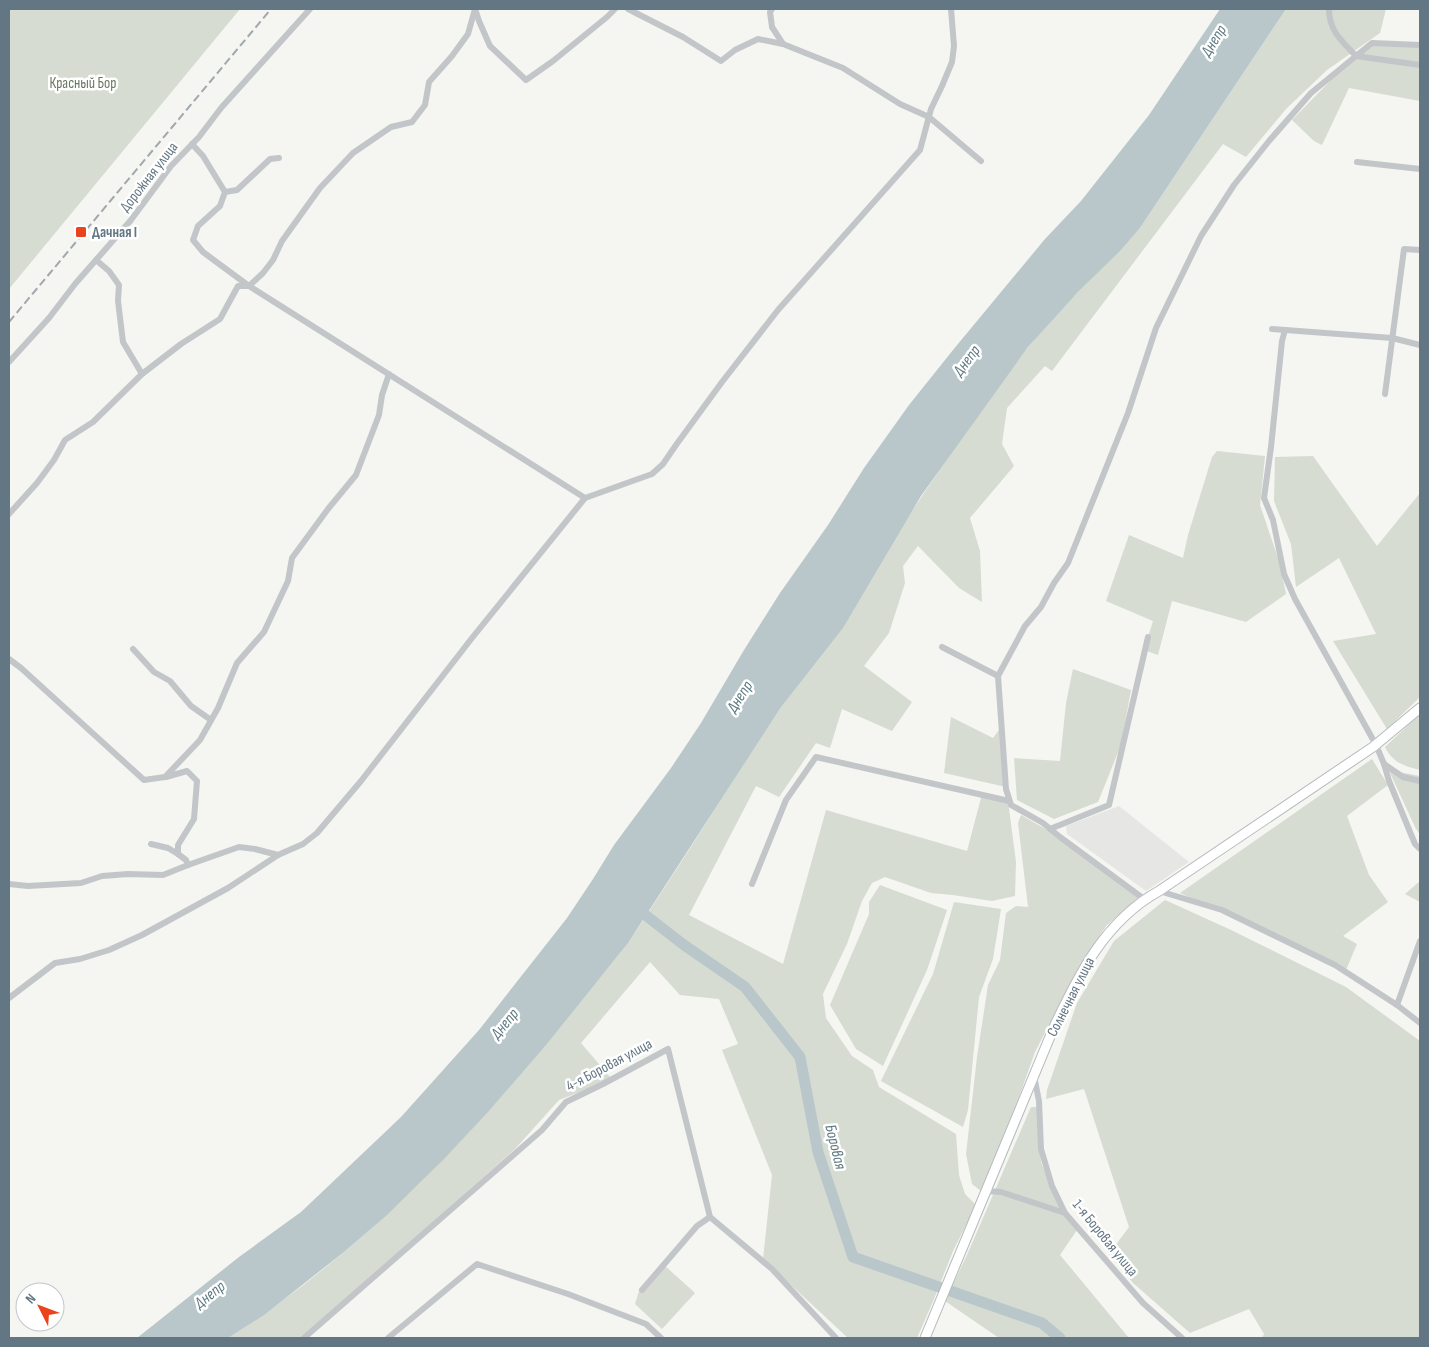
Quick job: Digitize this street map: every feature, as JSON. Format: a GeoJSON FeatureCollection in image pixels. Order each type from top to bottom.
{"type":"FeatureCollection","features":[{"type":"Feature","properties":{"kind":"street","name":"Дорожная улица"},"geometry":{"type":"LineString","coordinates":[[9,362],[131,220],[171,166],[199,137],[222,108],[310,9]]}},
{"type":"Feature","properties":{"kind":"street"},"geometry":{"type":"LineString","coordinates":[[475,9],[478,21],[490,46],[526,80],[554,60],[615,9]]}},
{"type":"Feature","properties":{"kind":"street"},"geometry":{"type":"LineString","coordinates":[[9,514],[37,483],[54,460],[64,440],[93,422],[142,374],[180,344],[220,319],[238,286],[249,286],[263,273],[273,260],[282,241],[320,188],[353,153],[390,127],[412,122],[425,105],[429,82],[468,34],[475,9]]}},
{"type":"Feature","properties":{"kind":"street"},"geometry":{"type":"LineString","coordinates":[[628,9],[683,37],[721,61],[735,50],[758,39],[783,44],[843,68],[900,104],[929,116],[981,161]]}},
{"type":"Feature","properties":{"kind":"street"},"geometry":{"type":"LineString","coordinates":[[772,9],[770,12],[772,27],[783,44]]}},
{"type":"Feature","properties":{"kind":"street"},"geometry":{"type":"LineString","coordinates":[[9,998],[55,963],[80,959],[109,950],[142,935],[228,888],[278,855],[303,844],[316,832],[361,781],[472,638],[585,498],[652,474],[663,464],[716,390],[778,310],[920,150],[931,109],[952,62],[954,46],[952,9]]}},
{"type":"Feature","properties":{"kind":"street"},"geometry":{"type":"LineString","coordinates":[[1329,9],[1331,26],[1356,56],[1420,65]]}},
{"type":"Feature","properties":{"kind":"street"},"geometry":{"type":"LineString","coordinates":[[1144,899],[1043,823],[1011,805],[1006,789],[998,676],[1025,626],[1042,607],[1054,583],[1068,563],[1128,413],[1156,328],[1201,236],[1234,185],[1268,140],[1311,93],[1372,43],[1420,45]]}},
{"type":"Feature","properties":{"kind":"street"},"geometry":{"type":"LineString","coordinates":[[192,144],[203,156],[225,192]]}},
{"type":"Feature","properties":{"kind":"street"},"geometry":{"type":"LineString","coordinates":[[225,192],[237,190],[270,159],[278,158]]}},
{"type":"Feature","properties":{"kind":"street"},"geometry":{"type":"LineString","coordinates":[[1358,162],[1420,169]]}},
{"type":"Feature","properties":{"kind":"street"},"geometry":{"type":"LineString","coordinates":[[225,192],[220,206],[198,226],[193,240],[203,252],[249,286],[585,498]]}},
{"type":"Feature","properties":{"kind":"street"},"geometry":{"type":"LineString","coordinates":[[1385,394],[1404,249],[1420,250]]}},
{"type":"Feature","properties":{"kind":"street"},"geometry":{"type":"LineString","coordinates":[[96,260],[109,271],[119,285],[118,301],[123,342],[142,374]]}},
{"type":"Feature","properties":{"kind":"street"},"geometry":{"type":"LineString","coordinates":[[1272,329],[1392,338],[1420,345]]}},
{"type":"Feature","properties":{"kind":"street"},"geometry":{"type":"LineString","coordinates":[[1285,330],[1282,341],[1272,448],[1264,498],[1273,520],[1284,574],[1376,745],[1415,844],[1420,849]]}},
{"type":"Feature","properties":{"kind":"street"},"geometry":{"type":"LineString","coordinates":[[165,777],[200,740],[218,708],[237,663],[264,632],[288,581],[292,558],[356,475],[379,416],[382,395],[389,374]]}},
{"type":"Feature","properties":{"kind":"street"},"geometry":{"type":"LineString","coordinates":[[1050,829],[1109,805],[1148,637]]}},
{"type":"Feature","properties":{"kind":"street"},"geometry":{"type":"LineString","coordinates":[[942,647],[998,676]]}},
{"type":"Feature","properties":{"kind":"street"},"geometry":{"type":"LineString","coordinates":[[133,649],[154,672],[170,681],[191,706],[211,720]]}},
{"type":"Feature","properties":{"kind":"street"},"geometry":{"type":"LineString","coordinates":[[9,659],[144,780],[187,771],[197,781],[194,819],[178,846],[178,854]]}},
{"type":"Feature","properties":{"kind":"street","name":"Солнечная улица"},"geometry":{"type":"LineString","coordinates":[[925,1338],[1054,1027],[1079,976],[1099,944],[1118,922],[1144,899],[1159,891],[1376,745],[1420,708]]}},
{"type":"Feature","properties":{"kind":"street"},"geometry":{"type":"LineString","coordinates":[[752,884],[786,800],[816,757],[1009,801]]}},
{"type":"Feature","properties":{"kind":"street"},"geometry":{"type":"LineString","coordinates":[[1384,764],[1403,777],[1420,781]]}},
{"type":"Feature","properties":{"kind":"street"},"geometry":{"type":"LineString","coordinates":[[151,844],[168,848],[186,860],[188,865]]}},
{"type":"Feature","properties":{"kind":"street"},"geometry":{"type":"LineString","coordinates":[[9,884],[28,886],[81,883],[102,876],[128,874],[163,876],[188,865],[239,848],[255,849],[278,855]]}},
{"type":"Feature","properties":{"kind":"street"},"geometry":{"type":"LineString","coordinates":[[1159,891],[1222,910],[1335,965],[1397,1005],[1420,1023]]}},
{"type":"Feature","properties":{"kind":"street"},"geometry":{"type":"LineString","coordinates":[[1397,1005],[1420,940]]}},
{"type":"Feature","properties":{"kind":"street","name":"4-я Боровая улица"},"geometry":{"type":"LineString","coordinates":[[304,1338],[542,1130],[566,1102],[668,1048],[710,1217]]}},
{"type":"Feature","properties":{"kind":"street","name":"1-я Боровая улица"},"geometry":{"type":"LineString","coordinates":[[1034,1075],[1039,1101],[1041,1148],[1052,1186],[1066,1213],[1142,1303],[1182,1338]]}},
{"type":"Feature","properties":{"kind":"street"},"geometry":{"type":"LineString","coordinates":[[986,1192],[1001,1192],[1066,1213]]}},
{"type":"Feature","properties":{"kind":"street"},"geometry":{"type":"LineString","coordinates":[[642,1290],[697,1226],[710,1217],[772,1269],[836,1338]]}},
{"type":"Feature","properties":{"kind":"street"},"geometry":{"type":"LineString","coordinates":[[388,1338],[477,1264],[568,1294],[646,1324],[661,1338]]}},
{"type":"Feature","properties":{"kind":"shaded area"},"geometry":{"type":"Polygon","coordinates":[[[1119,806],[1189,862],[1146,891],[1067,834],[1066,826],[1119,806]]]}},
{"type":"Feature","properties":{"kind":"green space","name":"Красный Бор"},"geometry":{"type":"Polygon","coordinates":[[[9,9],[240,9],[9,289],[9,9]]]}},
{"type":"Feature","properties":{"kind":"green space"},"geometry":{"type":"Polygon","coordinates":[[[1286,9],[1386,9],[1380,33],[1327,70],[1286,109],[1246,157],[1223,144],[1052,371],[1045,366],[1007,408],[1002,444],[1014,466],[970,518],[980,551],[982,602],[959,588],[918,546],[903,566],[905,583],[889,633],[864,666],[912,702],[892,731],[842,709],[830,748],[816,743],[779,797],[756,786],[689,915],[783,964],[826,810],[967,851],[982,794],[1008,801],[1016,862],[1015,896],[992,901],[931,893],[885,877],[872,883],[862,901],[847,944],[823,994],[826,1018],[852,1056],[873,1070],[879,1087],[956,1134],[959,1175],[965,1194],[976,1205],[953,1251],[917,1338],[848,1338],[763,1259],[772,1175],[722,1050],[738,1044],[719,999],[680,995],[650,962],[581,1043],[611,1080],[559,1100],[515,1149],[302,1338],[228,1338],[278,1304],[326,1267],[373,1227],[417,1185],[500,1097],[617,957],[673,875],[778,711],[962,438],[1039,334],[1140,228],[1286,9]]]}},
{"type":"Feature","properties":{"kind":"green space"},"geometry":{"type":"Polygon","coordinates":[[[1375,41],[1420,46],[1420,101],[1349,88],[1322,145],[1314,141],[1292,120],[1339,72],[1375,41]]]}},
{"type":"Feature","properties":{"kind":"green space"},"geometry":{"type":"Polygon","coordinates":[[[1217,451],[1265,456],[1260,505],[1280,564],[1286,594],[1246,622],[1172,601],[1158,655],[1144,650],[1153,621],[1106,601],[1129,535],[1183,558],[1188,535],[1212,457],[1217,451]]]}},
{"type":"Feature","properties":{"kind":"green space"},"geometry":{"type":"Polygon","coordinates":[[[1313,456],[1377,546],[1420,493],[1420,697],[1387,729],[1333,641],[1376,634],[1339,558],[1296,587],[1291,544],[1274,501],[1275,457],[1313,456]]]}},
{"type":"Feature","properties":{"kind":"green space"},"geometry":{"type":"Polygon","coordinates":[[[1073,669],[1131,690],[1121,745],[1098,802],[1054,819],[1017,800],[1014,758],[1060,761],[1066,703],[1073,669]]]}},
{"type":"Feature","properties":{"kind":"green space"},"geometry":{"type":"Polygon","coordinates":[[[1420,714],[1420,770],[1395,760],[1385,747],[1420,714]]]}},
{"type":"Feature","properties":{"kind":"green space"},"geometry":{"type":"Polygon","coordinates":[[[951,717],[993,738],[999,730],[1006,787],[944,773],[951,717]]]}},
{"type":"Feature","properties":{"kind":"green space"},"geometry":{"type":"Polygon","coordinates":[[[1372,759],[1388,785],[1347,816],[1369,875],[1388,902],[1343,936],[1357,944],[1346,970],[1180,893],[1372,759]]]}},
{"type":"Feature","properties":{"kind":"green space"},"geometry":{"type":"Polygon","coordinates":[[[1384,760],[1399,772],[1420,776],[1420,834],[1416,829],[1384,760]]]}},
{"type":"Feature","properties":{"kind":"green space"},"geometry":{"type":"Polygon","coordinates":[[[1021,815],[1049,831],[1138,898],[1106,926],[1073,978],[1035,1052],[1013,1114],[981,1191],[972,1184],[966,1154],[977,1057],[988,985],[1000,960],[1006,913],[1016,906],[1028,907],[1018,823],[1021,815]]]}},
{"type":"Feature","properties":{"kind":"green space"},"geometry":{"type":"Polygon","coordinates":[[[1420,881],[1420,902],[1405,894],[1420,881]]]}},
{"type":"Feature","properties":{"kind":"green space"},"geometry":{"type":"Polygon","coordinates":[[[880,885],[947,910],[927,970],[883,1066],[856,1049],[830,1005],[869,914],[869,902],[880,885]]]}},
{"type":"Feature","properties":{"kind":"green space"},"geometry":{"type":"Polygon","coordinates":[[[1165,900],[1229,929],[1346,987],[1420,1041],[1420,1338],[1262,1338],[1264,1334],[1249,1309],[1190,1333],[1133,1283],[1109,1254],[1129,1227],[1084,1089],[1046,1099],[1047,1090],[1077,1003],[1114,941],[1165,900]]]}},
{"type":"Feature","properties":{"kind":"green space"},"geometry":{"type":"Polygon","coordinates":[[[954,902],[1001,909],[993,959],[979,997],[968,1110],[963,1127],[881,1081],[933,974],[954,902]]]}},
{"type":"Feature","properties":{"kind":"green space"},"geometry":{"type":"Polygon","coordinates":[[[1031,1107],[1037,1107],[1041,1162],[1058,1205],[1077,1230],[1060,1255],[1129,1338],[999,1338],[945,1301],[1031,1107]]]}},
{"type":"Feature","properties":{"kind":"green space"},"geometry":{"type":"Polygon","coordinates":[[[664,1265],[695,1293],[662,1329],[635,1304],[639,1291],[664,1265]]]}},
{"type":"Feature","properties":{"kind":"water","name":"Днепр"},"geometry":{"type":"Polygon","coordinates":[[[1220,9],[1286,9],[1140,228],[1028,347],[921,496],[843,628],[781,707],[628,943],[546,1045],[445,1158],[387,1215],[344,1252],[264,1315],[228,1338],[137,1338],[239,1257],[301,1212],[401,1117],[479,1030],[567,918],[614,845],[671,768],[701,723],[780,593],[909,405],[1045,239],[1081,201],[1149,115],[1220,9]]]}},
{"type":"Feature","properties":{"kind":"waterway","name":"Боровая"},"geometry":{"type":"LineString","coordinates":[[635,907],[684,945],[745,987],[800,1057],[818,1152],[853,1257],[1042,1323],[1060,1338]]}},
{"type":"Feature","properties":{"kind":"railway"},"geometry":{"type":"LineString","coordinates":[[9,322],[271,9]]}},
{"type":"Feature","properties":{"kind":"place","name":"Дачная I"},"geometry":{"type":"Point","coordinates":[81,232]}}]}
